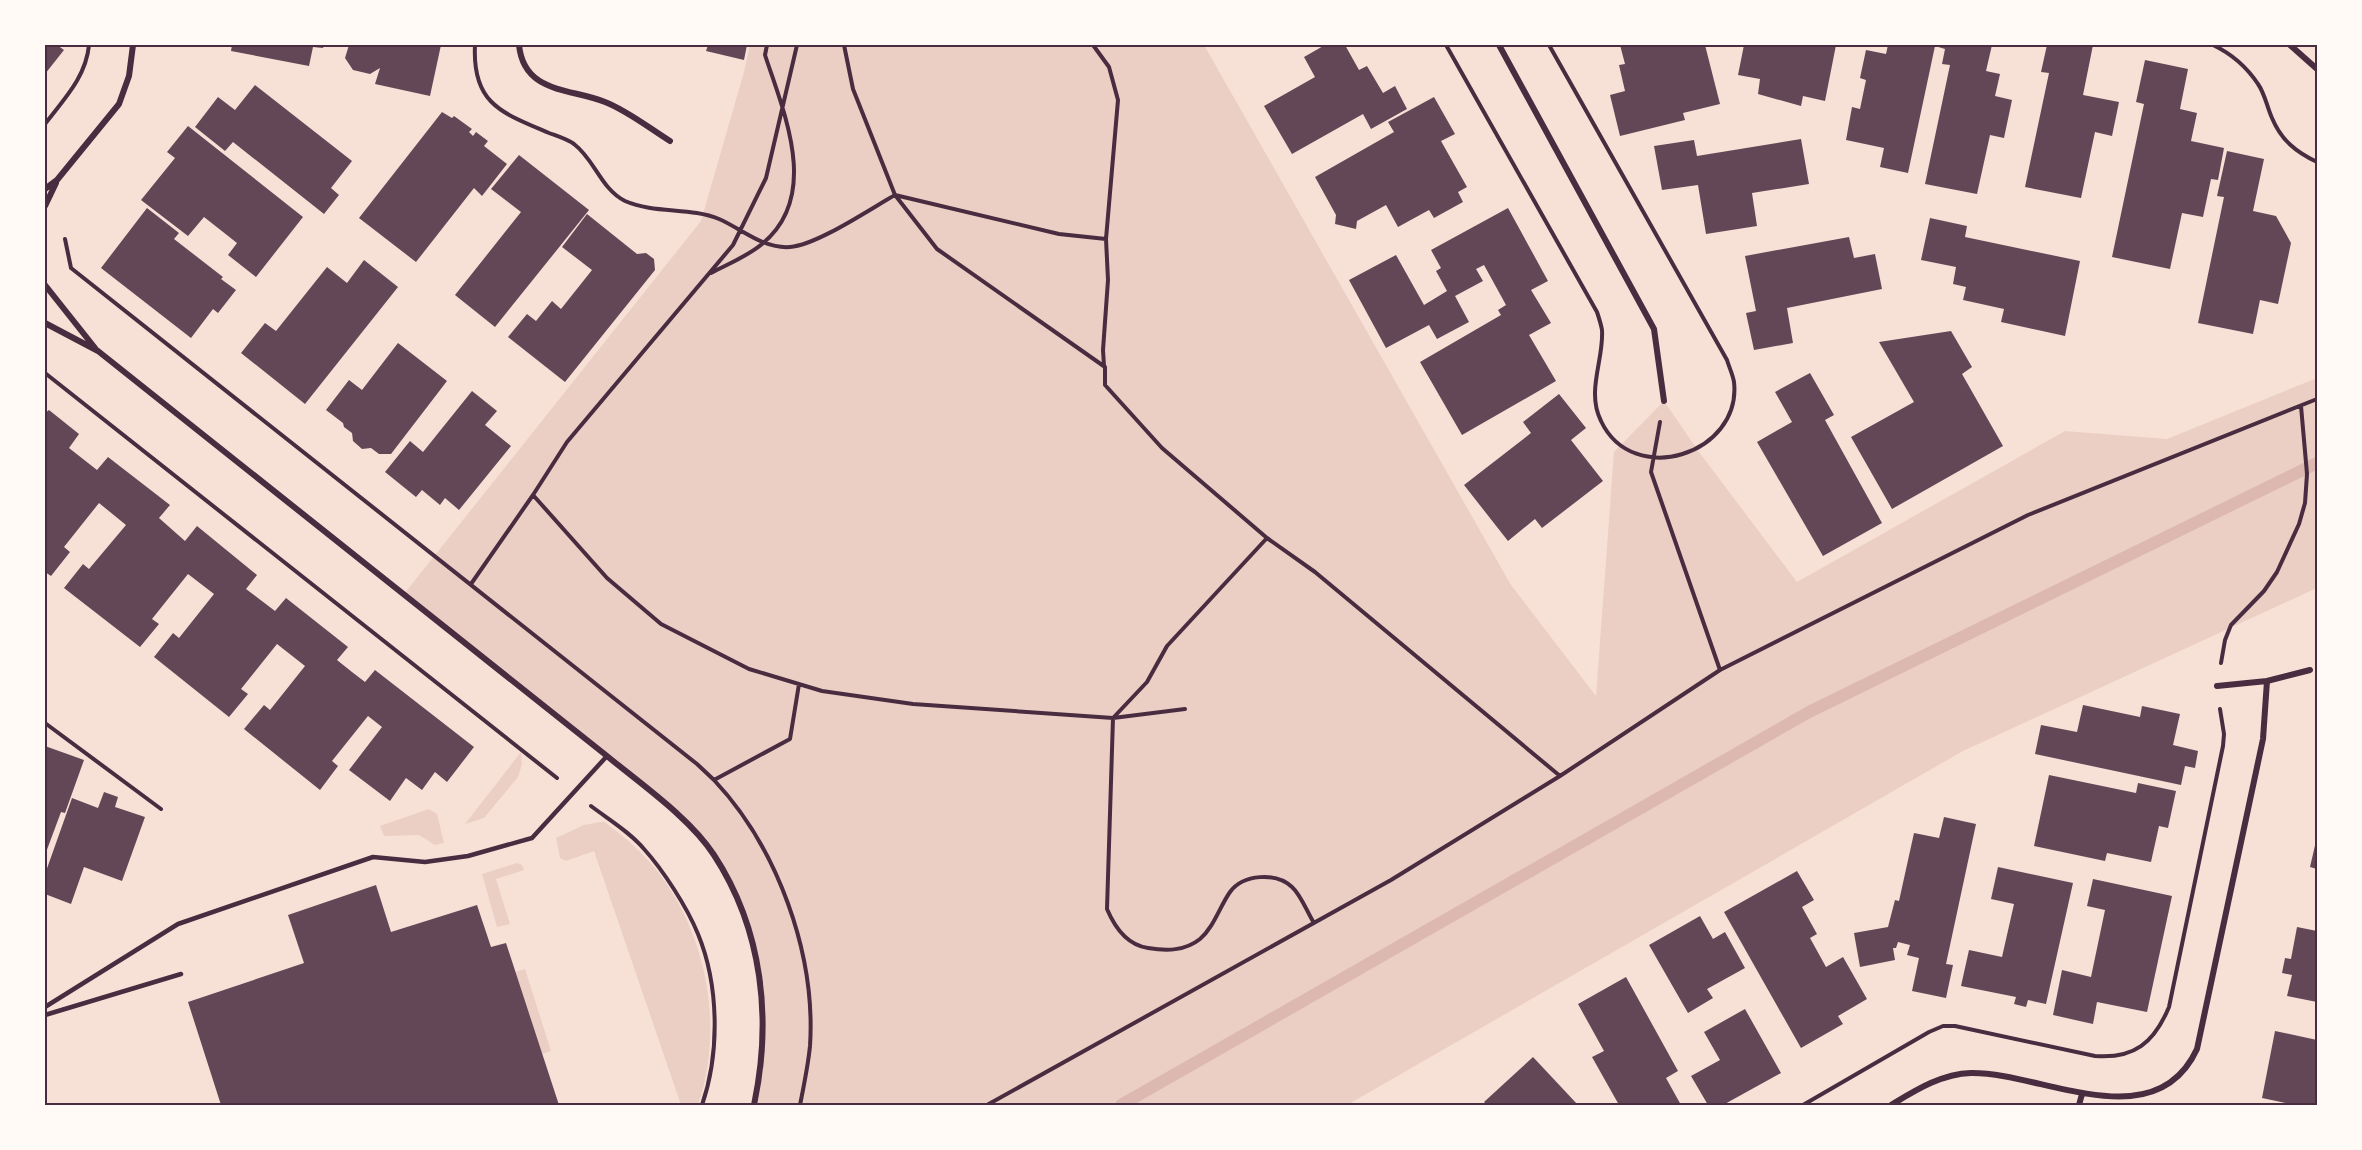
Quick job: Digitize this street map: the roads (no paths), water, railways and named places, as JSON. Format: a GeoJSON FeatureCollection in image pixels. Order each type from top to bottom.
{"type":"FeatureCollection","features":[{"type":"Feature","properties":{"kind":"street"},"geometry":{"type":"LineString","coordinates":[[45,189],[57,180],[119,104],[129,76],[133,45]]}},
{"type":"Feature","properties":{"kind":"street"},"geometry":{"type":"LineString","coordinates":[[519,45],[520,58],[529,72],[545,85],[607,102],[670,141]]}},
{"type":"Feature","properties":{"kind":"street"},"geometry":{"type":"LineString","coordinates":[[1499,45],[1654,329],[1664,401]]}},
{"type":"Feature","properties":{"kind":"street"},"geometry":{"type":"LineString","coordinates":[[2290,45],[2317,69]]}},
{"type":"Feature","properties":{"kind":"street"},"geometry":{"type":"LineString","coordinates":[[45,206],[57,180]]}},
{"type":"Feature","properties":{"kind":"street"},"geometry":{"type":"LineString","coordinates":[[45,285],[98,351]]}},
{"type":"Feature","properties":{"kind":"street"},"geometry":{"type":"LineString","coordinates":[[45,323],[98,351],[607,756],[680,817],[714,854],[732,889],[753,946],[764,1007],[761,1073],[754,1105]]}},
{"type":"Feature","properties":{"kind":"street"},"geometry":{"type":"LineString","coordinates":[[2217,686],[2267,681],[2310,670]]}},
{"type":"Feature","properties":{"kind":"street"},"geometry":{"type":"LineString","coordinates":[[1891,1105],[1947,1076],[1968,1073],[1990,1074],[2082,1094],[2132,1096],[2152,1092],[2171,1082],[2183,1072],[2197,1049],[2262,740],[2267,681]]}},
{"type":"Feature","properties":{"kind":"street"},"geometry":{"type":"LineString","coordinates":[[2079,1105],[2082,1094]]}},
{"type":"Feature","properties":{"kind":"lane"},"geometry":{"type":"LineString","coordinates":[[45,1007],[178,924],[373,857],[425,862],[468,856],[532,838],[607,756]]}},
{"type":"Feature","properties":{"kind":"lane"},"geometry":{"type":"LineString","coordinates":[[45,1015],[181,974]]}},
{"type":"Feature","properties":{"kind":"waterway"},"geometry":{"type":"LineString","coordinates":[[1121,1105],[1809,712],[2317,463]]}}]}
